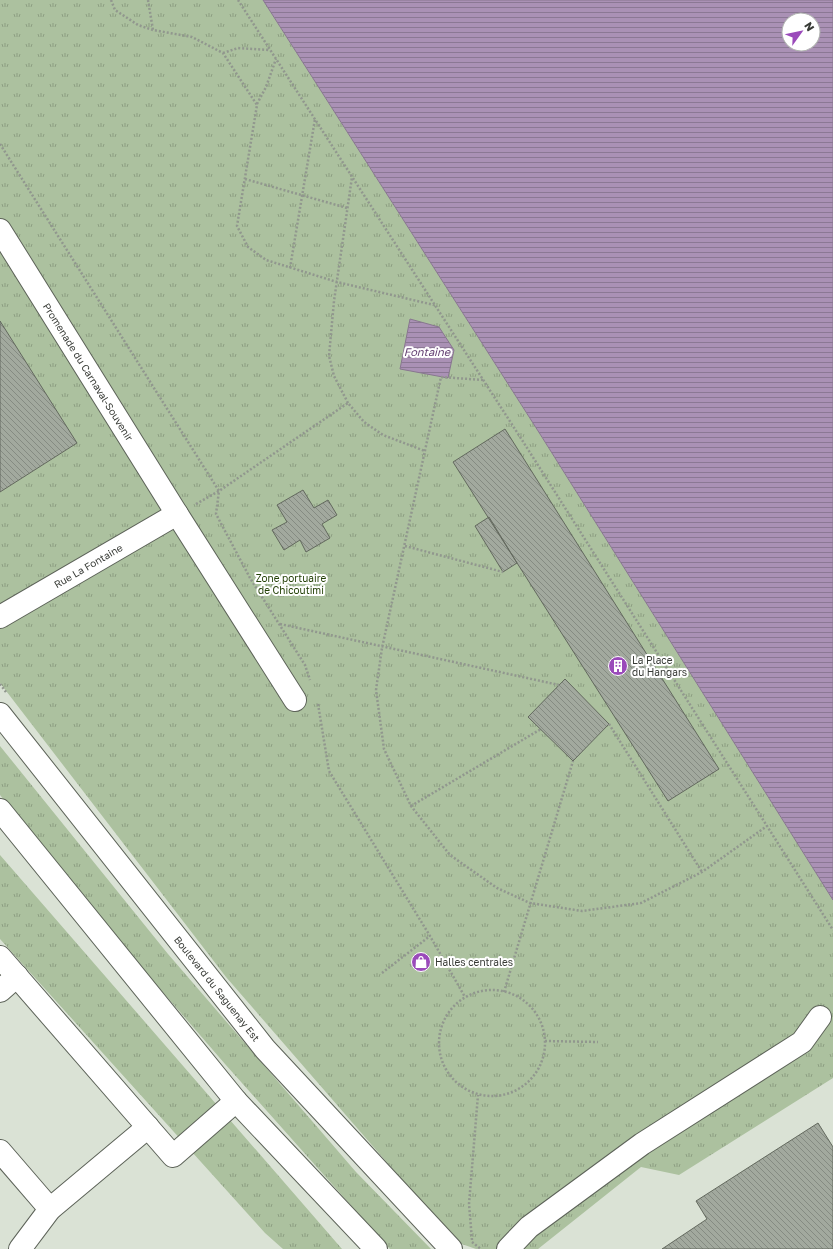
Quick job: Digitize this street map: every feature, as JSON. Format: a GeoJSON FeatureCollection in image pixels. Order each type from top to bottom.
{"type":"FeatureCollection","features":[{"type":"Feature","properties":{"kind":"main road","name":"Promenade du Carnaval-Souvenir"},"geometry":{"type":"LineString","coordinates":[[0,230],[295,700]]}},
{"type":"Feature","properties":{"kind":"main road","name":"Rue La Fontaine"},"geometry":{"type":"LineString","coordinates":[[0,617],[177,514]]}},
{"type":"Feature","properties":{"kind":"main road","name":"Boulevard du Saguenay Est"},"geometry":{"type":"LineString","coordinates":[[0,714],[265,1049],[451,1249]]}},
{"type":"Feature","properties":{"kind":"main road"},"geometry":{"type":"LineString","coordinates":[[0,810],[236,1101],[376,1249]]}},
{"type":"Feature","properties":{"kind":"main road"},"geometry":{"type":"LineString","coordinates":[[0,957],[173,1156],[236,1101]]}},
{"type":"Feature","properties":{"kind":"main road"},"geometry":{"type":"LineString","coordinates":[[0,991],[17,976]]}},
{"type":"Feature","properties":{"kind":"main road"},"geometry":{"type":"LineString","coordinates":[[508,1249],[529,1227],[642,1144],[802,1042],[820,1017]]}},
{"type":"Feature","properties":{"kind":"main road"},"geometry":{"type":"LineString","coordinates":[[20,1249],[50,1208],[148,1127]]}},
{"type":"Feature","properties":{"kind":"main road"},"geometry":{"type":"LineString","coordinates":[[0,1151],[50,1208]]}},
{"type":"Feature","properties":{"kind":"path"},"geometry":{"type":"LineString","coordinates":[[111,0],[115,10],[138,25],[153,30],[192,37],[223,53],[257,105]]}},
{"type":"Feature","properties":{"kind":"path"},"geometry":{"type":"LineString","coordinates":[[148,0],[153,30]]}},
{"type":"Feature","properties":{"kind":"path"},"geometry":{"type":"LineString","coordinates":[[238,0],[483,380],[833,930]]}},
{"type":"Feature","properties":{"kind":"path"},"geometry":{"type":"LineString","coordinates":[[223,53],[238,48],[270,50]]}},
{"type":"Feature","properties":{"kind":"path"},"geometry":{"type":"LineString","coordinates":[[276,59],[266,87],[257,105],[237,226],[248,247],[266,260],[290,268],[337,282],[435,305]]}},
{"type":"Feature","properties":{"kind":"path"},"geometry":{"type":"LineString","coordinates":[[290,268],[315,119]]}},
{"type":"Feature","properties":{"kind":"path"},"geometry":{"type":"LineString","coordinates":[[0,144],[219,491],[216,514],[250,578],[305,665],[312,685]]}},
{"type":"Feature","properties":{"kind":"path"},"geometry":{"type":"LineString","coordinates":[[352,176],[337,282],[329,356],[334,376],[348,403],[364,422],[384,434],[425,451]]}},
{"type":"Feature","properties":{"kind":"path"},"geometry":{"type":"LineString","coordinates":[[245,179],[347,208]]}},
{"type":"Feature","properties":{"kind":"path"},"geometry":{"type":"LineString","coordinates":[[483,380],[441,377],[382,648],[376,690],[384,749],[411,806],[450,855],[497,888],[530,903],[582,911],[641,903],[702,872],[767,826]]}},
{"type":"Feature","properties":{"kind":"path"},"geometry":{"type":"LineString","coordinates":[[219,491],[348,403]]}},
{"type":"Feature","properties":{"kind":"path"},"geometry":{"type":"LineString","coordinates":[[404,546],[503,572]]}},
{"type":"Feature","properties":{"kind":"path"},"geometry":{"type":"LineString","coordinates":[[279,624],[382,648],[559,685]]}},
{"type":"Feature","properties":{"kind":"path"},"geometry":{"type":"LineString","coordinates":[[317,698],[329,771],[430,936],[465,997]]}},
{"type":"Feature","properties":{"kind":"path"},"geometry":{"type":"LineString","coordinates":[[609,724],[702,872]]}},
{"type":"Feature","properties":{"kind":"path"},"geometry":{"type":"LineString","coordinates":[[411,806],[541,729]]}},
{"type":"Feature","properties":{"kind":"path"},"geometry":{"type":"LineString","coordinates":[[504,992],[573,761]]}},
{"type":"Feature","properties":{"kind":"path"},"geometry":{"type":"LineString","coordinates":[[382,973],[430,936]]}},
{"type":"Feature","properties":{"kind":"path"},"geometry":{"type":"LineString","coordinates":[[499,990],[504,992],[516,995],[530,1006],[540,1020],[545,1041],[544,1055],[537,1071],[526,1085],[511,1094],[493,1097],[478,1095],[460,1087],[448,1074],[440,1058],[438,1041],[442,1023],[451,1008],[465,997],[481,991],[499,990]]}},
{"type":"Feature","properties":{"kind":"path"},"geometry":{"type":"LineString","coordinates":[[545,1041],[598,1042]]}},
{"type":"Feature","properties":{"kind":"path"},"geometry":{"type":"LineString","coordinates":[[472,1242],[469,1204],[478,1095]]}},
{"type":"Feature","properties":{"kind":"green space","name":"Zone portuaire de Chicoutimi"},"geometry":{"type":"Polygon","coordinates":[[[0,0],[263,0],[540,434],[833,900],[833,1078],[679,1175],[641,1167],[538,1249],[476,1249],[456,1242],[226,977],[0,683],[0,0]]]}},
{"type":"Feature","properties":{"kind":"green space"},"geometry":{"type":"Polygon","coordinates":[[[0,746],[168,954],[356,1172],[431,1249],[390,1249],[225,1064],[97,916],[0,795],[0,746]]]}},
{"type":"Feature","properties":{"kind":"green space"},"geometry":{"type":"Polygon","coordinates":[[[0,855],[342,1249],[283,1249],[265,1233],[0,939],[0,855]]]}},
{"type":"Feature","properties":{"kind":"water"},"geometry":{"type":"Polygon","coordinates":[[[263,0],[833,0],[833,900],[540,434],[263,0]]]}},
{"type":"Feature","properties":{"kind":"water","name":"Fontaine"},"geometry":{"type":"Polygon","coordinates":[[[410,319],[439,327],[454,350],[448,378],[400,369],[410,319]]]}},
{"type":"Feature","properties":{"kind":"building"},"geometry":{"type":"Polygon","coordinates":[[[0,321],[77,443],[0,492],[0,321]]]}},
{"type":"Feature","properties":{"kind":"building","name":"La Place du Hangars"},"geometry":{"type":"Polygon","coordinates":[[[505,429],[719,769],[668,801],[453,462],[505,429]]]}},
{"type":"Feature","properties":{"kind":"building"},"geometry":{"type":"Polygon","coordinates":[[[303,490],[314,508],[328,500],[337,515],[322,524],[330,538],[306,552],[300,540],[284,550],[272,530],[287,522],[277,505],[303,490]]]}},
{"type":"Feature","properties":{"kind":"building"},"geometry":{"type":"Polygon","coordinates":[[[489,517],[517,563],[503,572],[475,526],[489,517]]]}},
{"type":"Feature","properties":{"kind":"building"},"geometry":{"type":"Polygon","coordinates":[[[565,679],[609,724],[573,761],[528,717],[565,679]]]}},
{"type":"Feature","properties":{"kind":"building"},"geometry":{"type":"Polygon","coordinates":[[[818,1123],[833,1147],[833,1249],[662,1249],[707,1219],[696,1201],[818,1123]]]}},
{"type":"Feature","properties":{"kind":"place","name":"La Place du Hangars"},"geometry":{"type":"Point","coordinates":[618,666]}},
{"type":"Feature","properties":{"kind":"place","name":"Halles centrales"},"geometry":{"type":"Point","coordinates":[421,962]}}]}
